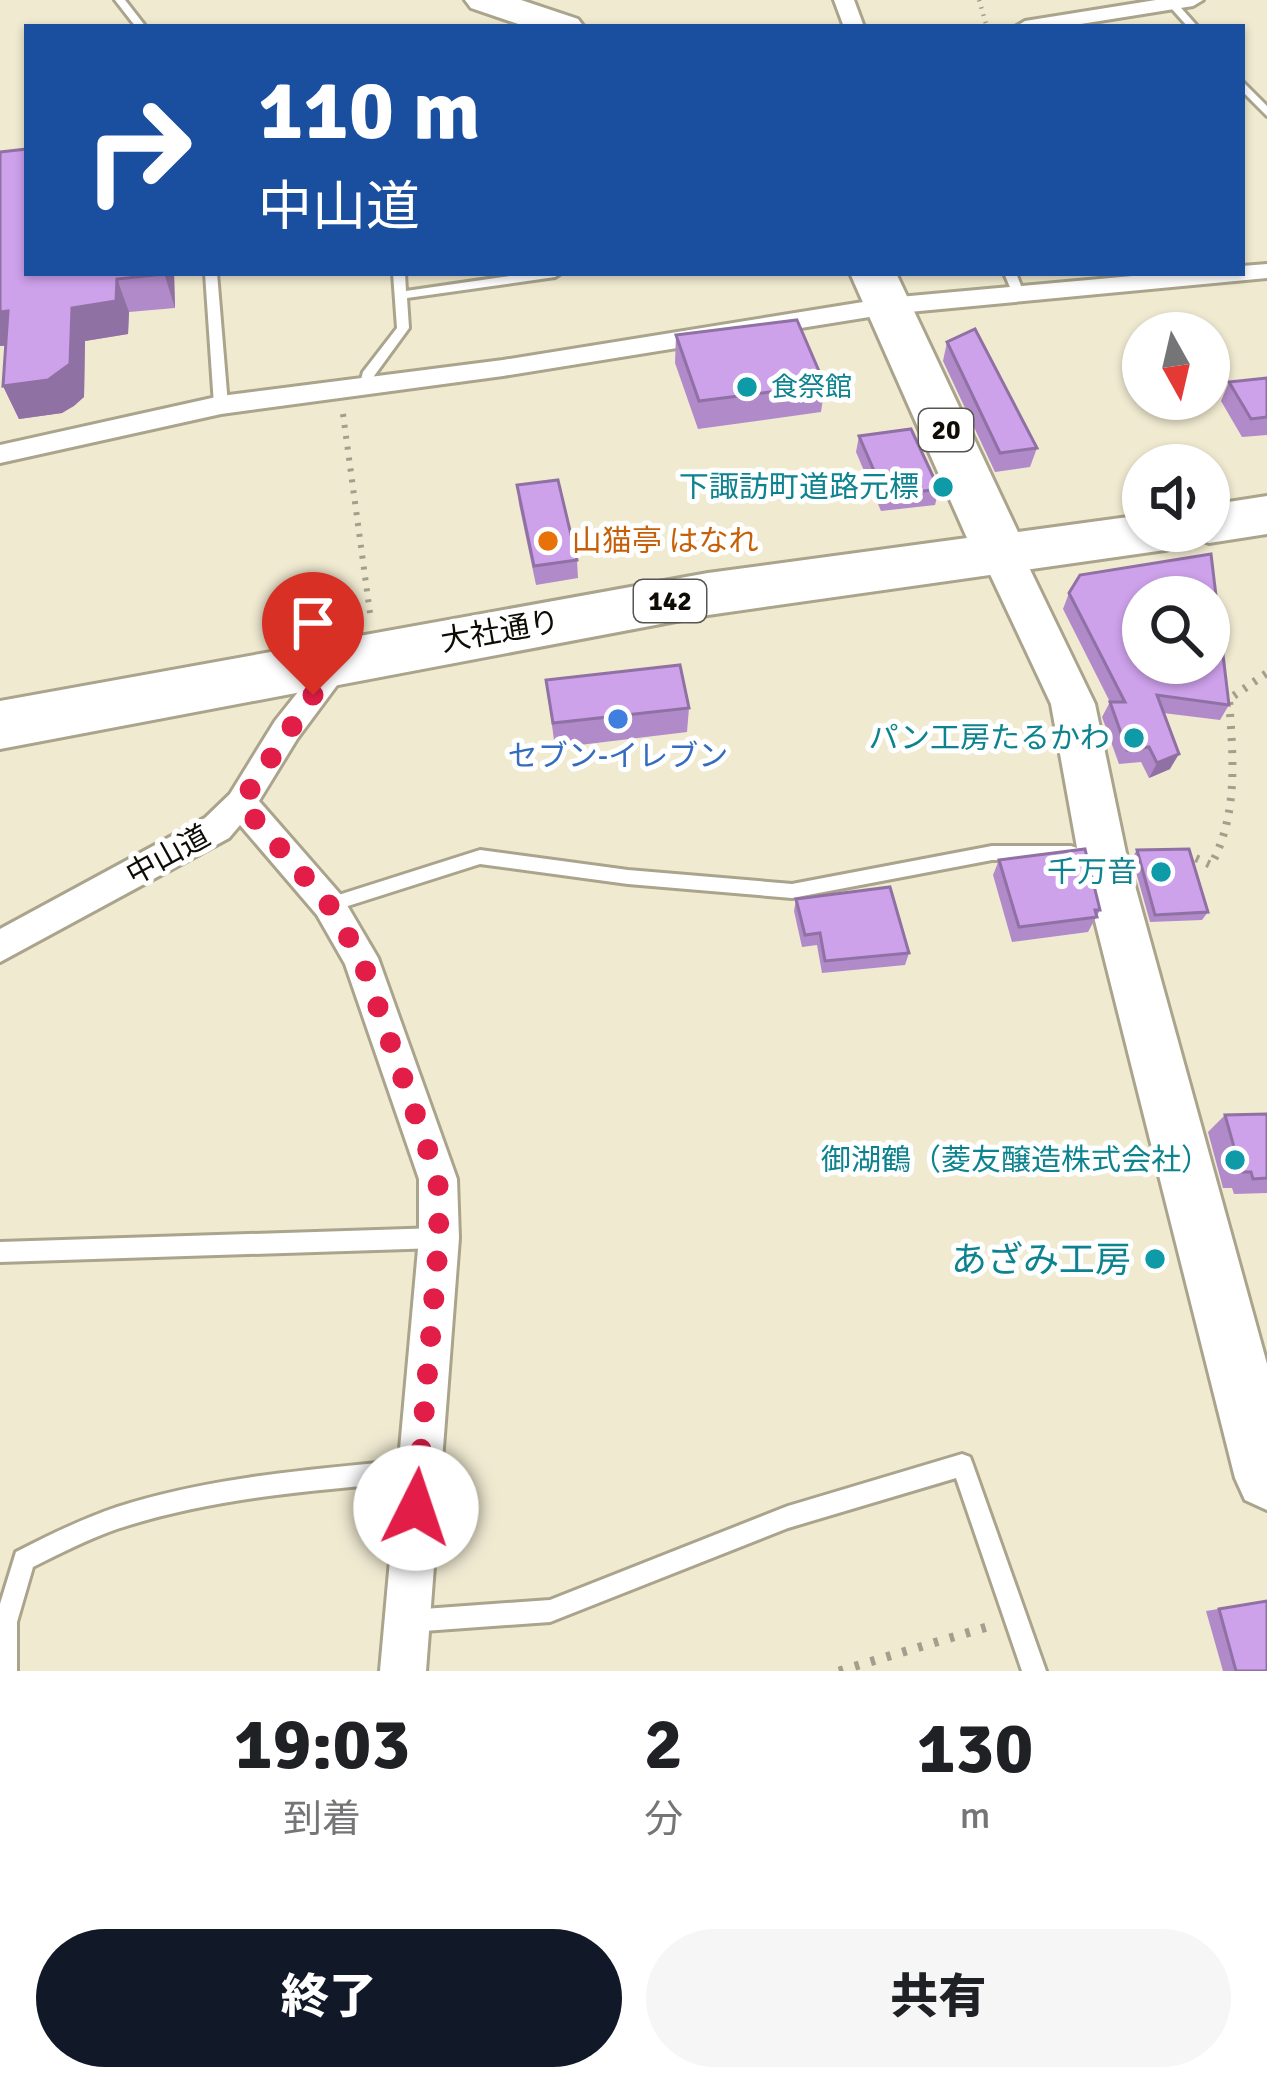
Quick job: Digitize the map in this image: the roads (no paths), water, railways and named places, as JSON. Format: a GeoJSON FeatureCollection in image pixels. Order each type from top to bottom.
{"type":"FeatureCollection","features":[{"type":"Feature","properties":{"kind":"highway"},"geometry":{"type":"LineString","coordinates":[[484,0],[556,24]]}},
{"type":"Feature","properties":{"kind":"highway","name":"20"},"geometry":{"type":"LineString","coordinates":[[881,289],[1002,555]]}},
{"type":"Feature","properties":{"kind":"highway"},"geometry":{"type":"LineString","coordinates":[[1230,521],[1267,515]]}},
{"type":"Feature","properties":{"kind":"highway"},"geometry":{"type":"LineString","coordinates":[[1002,555],[1122,537]]}},
{"type":"Feature","properties":{"kind":"highway","name":"大社通り"},"geometry":{"type":"LineString","coordinates":[[0,725],[357,646],[1002,555]]}},
{"type":"Feature","properties":{"kind":"street"},"geometry":{"type":"LineString","coordinates":[[1042,24],[1178,1]]}},
{"type":"Feature","properties":{"kind":"street"},"geometry":{"type":"LineString","coordinates":[[0,454],[220,405],[354,389],[881,289],[1196,276]]}},
{"type":"Feature","properties":{"kind":"street"},"geometry":{"type":"LineString","coordinates":[[1002,555],[1073,704],[1102,853],[1267,1478]]}},
{"type":"Feature","properties":{"kind":"street","name":"中山道"},"geometry":{"type":"LineString","coordinates":[[0,947],[218,829],[241,803],[286,730],[357,646]]}},
{"type":"Feature","properties":{"kind":"street"},"geometry":{"type":"LineString","coordinates":[[241,803],[329,905],[361,958],[438,1179],[439,1238],[403,1671]]}},
{"type":"Feature","properties":{"kind":"lane"},"geometry":{"type":"LineString","coordinates":[[120,0],[139,24]]}},
{"type":"Feature","properties":{"kind":"lane"},"geometry":{"type":"LineString","coordinates":[[1245,87],[1267,113]]}},
{"type":"Feature","properties":{"kind":"lane"},"geometry":{"type":"LineString","coordinates":[[211,276],[220,405]]}},
{"type":"Feature","properties":{"kind":"lane"},"geometry":{"type":"LineString","coordinates":[[354,389],[403,328],[399,276]]}},
{"type":"Feature","properties":{"kind":"lane"},"geometry":{"type":"LineString","coordinates":[[402,296],[535,276]]}},
{"type":"Feature","properties":{"kind":"lane"},"geometry":{"type":"LineString","coordinates":[[329,905],[480,857],[628,878],[792,891],[992,853],[1102,853]]}},
{"type":"Feature","properties":{"kind":"lane"},"geometry":{"type":"LineString","coordinates":[[0,1252],[439,1238]]}},
{"type":"Feature","properties":{"kind":"lane"},"geometry":{"type":"LineString","coordinates":[[409,1621],[550,1611],[788,1517],[962,1465],[1034,1671]]}},
{"type":"Feature","properties":{"kind":"lane"},"geometry":{"type":"LineString","coordinates":[[5,1671],[6,1622],[24,1560],[60,1539],[225,1490],[419,1469]]}},
{"type":"Feature","properties":{"kind":"place","name":"食祭館"},"geometry":{"type":"Point","coordinates":[747,387]}},
{"type":"Feature","properties":{"kind":"place","name":"下諏訪町道路元標"},"geometry":{"type":"Point","coordinates":[943,487]}},
{"type":"Feature","properties":{"kind":"place","name":"山猫亭 はなれ"},"geometry":{"type":"Point","coordinates":[548,541]}},
{"type":"Feature","properties":{"kind":"place","name":"セブン-イレブン"},"geometry":{"type":"Point","coordinates":[618,719]}},
{"type":"Feature","properties":{"kind":"place","name":"パン工房たるかわ"},"geometry":{"type":"Point","coordinates":[1134,738]}},
{"type":"Feature","properties":{"kind":"place","name":"千万音"},"geometry":{"type":"Point","coordinates":[1161,872]}},
{"type":"Feature","properties":{"kind":"place","name":"御湖鶴（菱友醸造株式会社）"},"geometry":{"type":"Point","coordinates":[1235,1160]}},
{"type":"Feature","properties":{"kind":"place","name":"あざみ工房"},"geometry":{"type":"Point","coordinates":[1155,1259]}}]}
